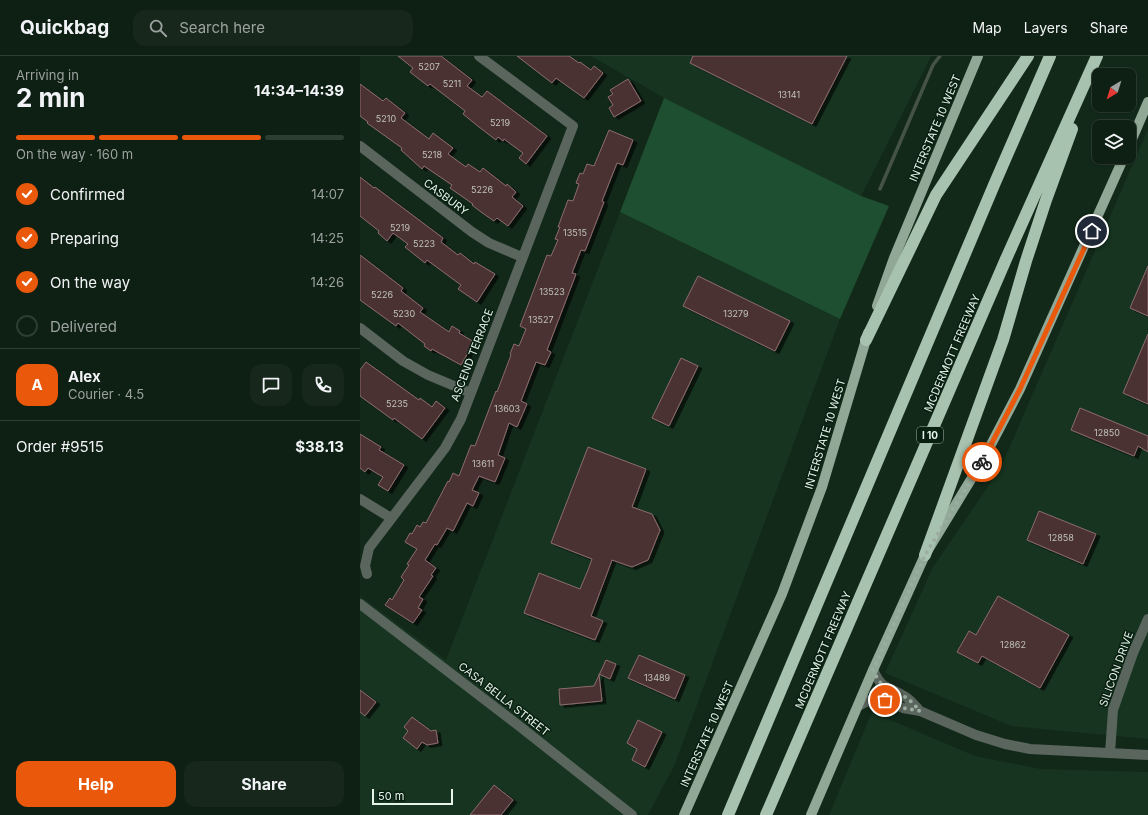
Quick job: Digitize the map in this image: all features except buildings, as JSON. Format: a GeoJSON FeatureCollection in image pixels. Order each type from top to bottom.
{"type":"FeatureCollection","features":[{"type":"Feature","properties":{"kind":"highway"},"geometry":{"type":"LineString","coordinates":[[866,340],[936,195],[1028,56]]}},
{"type":"Feature","properties":{"kind":"highway"},"geometry":{"type":"LineString","coordinates":[[728,815],[1050,56]]}},
{"type":"Feature","properties":{"kind":"highway"},"geometry":{"type":"LineString","coordinates":[[925,555],[1003,340],[1026,261],[1046,200],[1098,56]]}},
{"type":"Feature","properties":{"kind":"highway","name":"MCDERMOTT FREEWAY"},"geometry":{"type":"LineString","coordinates":[[766,815],[1000,274],[1098,56]]}},
{"type":"Feature","properties":{"kind":"main road","name":"INTERSTATE 10 WEST"},"geometry":{"type":"LineString","coordinates":[[684,815],[782,594],[822,487],[866,340],[894,258],[978,56]]}},
{"type":"Feature","properties":{"kind":"main road"},"geometry":{"type":"LineString","coordinates":[[1136,130],[1148,102]]}},
{"type":"Feature","properties":{"kind":"main road"},"geometry":{"type":"LineString","coordinates":[[811,815],[873,670],[925,555],[984,458],[1020,389],[1121,164]]}},
{"type":"Feature","properties":{"kind":"street","name":"ASCEND TERRACE"},"geometry":{"type":"LineString","coordinates":[[367,574],[365,566],[369,548],[445,448],[461,419],[573,126],[479,56]]}},
{"type":"Feature","properties":{"kind":"street","name":"CASBURY"},"geometry":{"type":"LineString","coordinates":[[360,146],[472,232],[494,245],[522,257]]}},
{"type":"Feature","properties":{"kind":"street"},"geometry":{"type":"LineString","coordinates":[[360,328],[404,361],[428,375],[471,393]]}},
{"type":"Feature","properties":{"kind":"street"},"geometry":{"type":"LineString","coordinates":[[360,499],[391,518]]}},
{"type":"Feature","properties":{"kind":"street","name":"CASA BELLA STREET"},"geometry":{"type":"LineString","coordinates":[[360,604],[518,725],[632,815]]}},
{"type":"Feature","properties":{"kind":"street","name":"SILICON DRIVE"},"geometry":{"type":"LineString","coordinates":[[1110,753],[1113,710],[1148,619]]}},
{"type":"Feature","properties":{"kind":"street"},"geometry":{"type":"LineString","coordinates":[[873,670],[878,681],[886,688],[904,696],[920,711]]}},
{"type":"Feature","properties":{"kind":"street"},"geometry":{"type":"LineString","coordinates":[[858,706],[872,699],[885,700],[903,708],[920,711],[976,735],[1005,744],[1030,749],[1148,756]]}},
{"type":"Feature","properties":{"kind":"shaded area"},"geometry":{"type":"Polygon","coordinates":[[[591,56],[931,56],[861,196],[664,98],[591,56]]]}},
{"type":"Feature","properties":{"kind":"shaded area"},"geometry":{"type":"Polygon","coordinates":[[[664,98],[861,196],[889,206],[840,319],[620,212],[664,98]]]}},
{"type":"Feature","properties":{"kind":"shaded area"},"geometry":{"type":"Polygon","coordinates":[[[1148,129],[1148,739],[1011,726],[885,673],[933,567],[1000,469],[1133,164],[1136,164],[1136,157],[1148,129]]]}},
{"type":"Feature","properties":{"kind":"shaded area"},"geometry":{"type":"Polygon","coordinates":[[[620,212],[840,319],[675,764],[648,815],[360,815],[360,596],[446,660],[620,212]]]}},
{"type":"Feature","properties":{"kind":"shaded area"},"geometry":{"type":"Polygon","coordinates":[[[872,712],[975,756],[1041,769],[1148,772],[1148,815],[829,815],[872,712]]]}},
{"type":"Feature","properties":{"kind":"waterway"},"geometry":{"type":"LineString","coordinates":[[880,189],[933,65],[940,56]]}},
{"type":"Feature","properties":{"kind":"way so far"},"geometry":{"type":"LineString","coordinates":[[885,700],[903,708],[920,711],[904,696],[886,688],[878,681],[873,670],[925,555],[982,462]]}},
{"type":"Feature","properties":{"kind":"route"},"geometry":{"type":"LineString","coordinates":[[982,462],[1020,389],[1092,231]]}}]}
